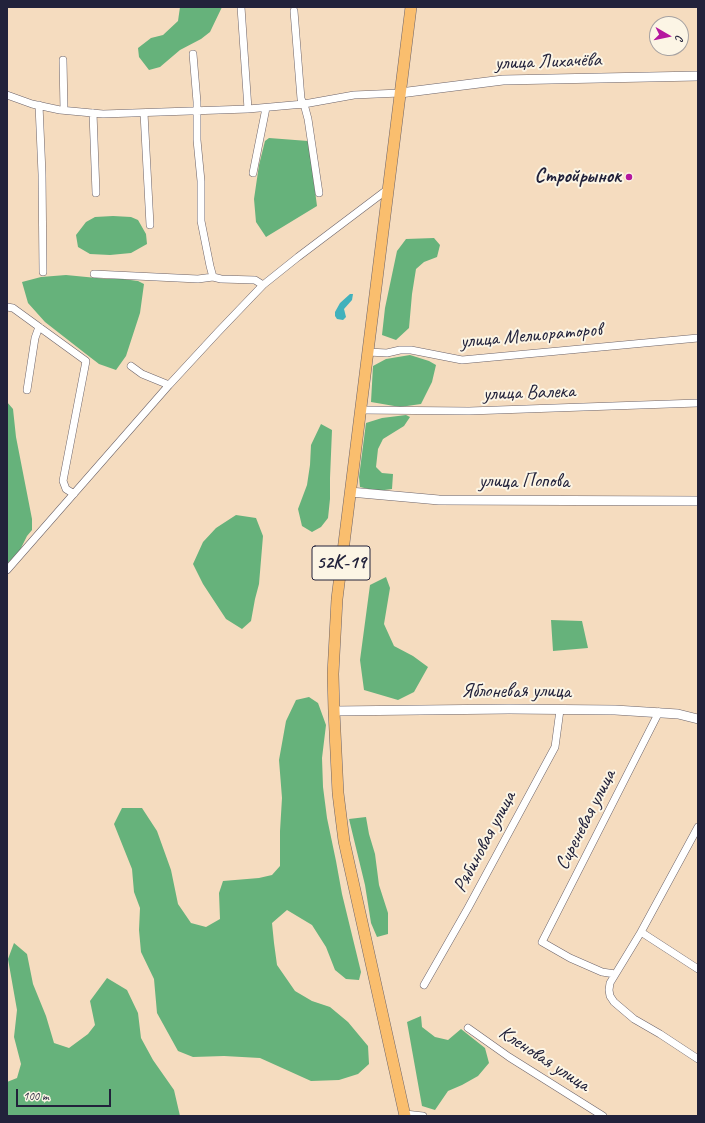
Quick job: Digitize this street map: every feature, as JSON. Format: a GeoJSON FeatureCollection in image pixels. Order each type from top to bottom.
{"type":"FeatureCollection","features":[{"type":"Feature","properties":{"kind":"main road","name":"52К-19"},"geometry":{"type":"LineString","coordinates":[[405,1115],[344,841],[338,793],[334,711],[334,634],[336,606],[360,410],[411,7]]}},
{"type":"Feature","properties":{"kind":"street"},"geometry":{"type":"LineString","coordinates":[[241,7],[248,109]]}},
{"type":"Feature","properties":{"kind":"street"},"geometry":{"type":"LineString","coordinates":[[294,11],[301,99],[304,104],[312,145],[319,193]]}},
{"type":"Feature","properties":{"kind":"street"},"geometry":{"type":"LineString","coordinates":[[193,54],[197,112],[201,221],[213,277]]}},
{"type":"Feature","properties":{"kind":"street"},"geometry":{"type":"LineString","coordinates":[[63,60],[64,110]]}},
{"type":"Feature","properties":{"kind":"street","name":"улица Лихачёва"},"geometry":{"type":"LineString","coordinates":[[400,93],[503,80],[698,76]]}},
{"type":"Feature","properties":{"kind":"street"},"geometry":{"type":"LineString","coordinates":[[7,95],[39,105],[64,110],[103,114],[197,112],[266,108],[304,104],[354,95],[400,93]]}},
{"type":"Feature","properties":{"kind":"street"},"geometry":{"type":"LineString","coordinates":[[39,105],[43,272]]}},
{"type":"Feature","properties":{"kind":"street"},"geometry":{"type":"LineString","coordinates":[[253,173],[266,108]]}},
{"type":"Feature","properties":{"kind":"street"},"geometry":{"type":"LineString","coordinates":[[93,113],[96,193]]}},
{"type":"Feature","properties":{"kind":"street"},"geometry":{"type":"LineString","coordinates":[[144,113],[150,226]]}},
{"type":"Feature","properties":{"kind":"street"},"geometry":{"type":"LineString","coordinates":[[7,570],[169,385],[264,285],[298,257],[388,189]]}},
{"type":"Feature","properties":{"kind":"street"},"geometry":{"type":"LineString","coordinates":[[94,274],[198,279],[213,277],[221,279],[254,280],[264,285]]}},
{"type":"Feature","properties":{"kind":"street"},"geometry":{"type":"LineString","coordinates":[[7,306],[13,308],[86,361],[63,481],[66,489],[74,494]]}},
{"type":"Feature","properties":{"kind":"street"},"geometry":{"type":"LineString","coordinates":[[27,390],[35,338],[39,327]]}},
{"type":"Feature","properties":{"kind":"street","name":"улица Мелиораторов"},"geometry":{"type":"LineString","coordinates":[[368,352],[387,353],[400,350],[411,350],[462,360],[698,338]]}},
{"type":"Feature","properties":{"kind":"street"},"geometry":{"type":"LineString","coordinates":[[131,366],[142,374],[169,385]]}},
{"type":"Feature","properties":{"kind":"street","name":"улица Валека"},"geometry":{"type":"LineString","coordinates":[[360,410],[469,411],[698,403]]}},
{"type":"Feature","properties":{"kind":"street","name":"улица Попова"},"geometry":{"type":"LineString","coordinates":[[350,492],[439,500],[698,501]]}},
{"type":"Feature","properties":{"kind":"street","name":"Яблоневая улица"},"geometry":{"type":"LineString","coordinates":[[334,711],[509,709],[615,710],[678,714],[698,719]]}},
{"type":"Feature","properties":{"kind":"street","name":"Рябиновая улица"},"geometry":{"type":"LineString","coordinates":[[424,985],[468,908],[555,748],[560,710]]}},
{"type":"Feature","properties":{"kind":"street","name":"Сиреневая улица"},"geometry":{"type":"LineString","coordinates":[[615,974],[602,972],[552,949],[542,942],[659,712]]}},
{"type":"Feature","properties":{"kind":"street"},"geometry":{"type":"LineString","coordinates":[[698,827],[641,932],[610,983],[610,996],[614,1002],[634,1019],[698,1058]]}},
{"type":"Feature","properties":{"kind":"street"},"geometry":{"type":"LineString","coordinates":[[641,932],[698,969]]}},
{"type":"Feature","properties":{"kind":"street","name":"Кленовая улица"},"geometry":{"type":"LineString","coordinates":[[468,1028],[510,1057],[603,1116]]}},
{"type":"Feature","properties":{"kind":"street"},"geometry":{"type":"LineString","coordinates":[[405,1115],[423,1116]]}},
{"type":"Feature","properties":{"kind":"green space"},"geometry":{"type":"Polygon","coordinates":[[[180,7],[222,7],[210,32],[201,39],[180,50],[160,67],[149,70],[139,57],[138,48],[151,38],[163,35],[178,21],[180,7]]]}},
{"type":"Feature","properties":{"kind":"green space"},"geometry":{"type":"Polygon","coordinates":[[[269,138],[308,141],[317,206],[266,237],[256,222],[254,199],[259,165],[265,141],[269,138]]]}},
{"type":"Feature","properties":{"kind":"green space"},"geometry":{"type":"Polygon","coordinates":[[[95,217],[131,217],[138,220],[146,234],[147,244],[131,253],[110,255],[90,254],[78,247],[76,235],[86,222],[95,217]]]}},
{"type":"Feature","properties":{"kind":"green space"},"geometry":{"type":"Polygon","coordinates":[[[434,238],[440,245],[437,257],[424,262],[416,269],[409,328],[396,340],[382,335],[385,308],[397,251],[406,239],[434,238]]]}},
{"type":"Feature","properties":{"kind":"green space"},"geometry":{"type":"Polygon","coordinates":[[[66,275],[123,279],[138,281],[144,284],[140,313],[126,356],[116,370],[99,364],[45,322],[28,303],[22,282],[41,277],[66,275]]]}},
{"type":"Feature","properties":{"kind":"green space"},"geometry":{"type":"Polygon","coordinates":[[[410,355],[429,361],[436,365],[432,382],[421,404],[400,407],[371,402],[373,366],[386,359],[410,355]]]}},
{"type":"Feature","properties":{"kind":"green space"},"geometry":{"type":"Polygon","coordinates":[[[7,402],[13,409],[16,437],[32,519],[32,530],[27,536],[20,550],[7,564],[7,402]]]}},
{"type":"Feature","properties":{"kind":"green space"},"geometry":{"type":"Polygon","coordinates":[[[406,415],[410,417],[404,426],[383,439],[378,449],[376,467],[382,473],[393,474],[392,489],[377,491],[360,487],[359,477],[366,423],[382,418],[406,415]]]}},
{"type":"Feature","properties":{"kind":"green space"},"geometry":{"type":"Polygon","coordinates":[[[321,424],[332,430],[330,499],[328,518],[321,527],[312,532],[302,526],[298,509],[307,485],[311,445],[321,424]]]}},
{"type":"Feature","properties":{"kind":"green space"},"geometry":{"type":"Polygon","coordinates":[[[236,515],[256,518],[263,536],[259,584],[251,621],[242,629],[226,619],[203,584],[193,564],[203,542],[216,528],[236,515]]]}},
{"type":"Feature","properties":{"kind":"green space"},"geometry":{"type":"Polygon","coordinates":[[[386,577],[390,588],[384,624],[394,646],[413,656],[428,667],[414,692],[398,700],[364,690],[360,660],[370,585],[386,577]]]}},
{"type":"Feature","properties":{"kind":"green space"},"geometry":{"type":"Polygon","coordinates":[[[551,620],[582,621],[588,648],[553,651],[551,620]]]}},
{"type":"Feature","properties":{"kind":"green space"},"geometry":{"type":"Polygon","coordinates":[[[309,697],[318,703],[326,725],[322,758],[323,787],[327,818],[342,894],[361,972],[359,980],[346,979],[335,970],[326,947],[312,925],[287,910],[272,923],[277,965],[295,991],[312,1001],[330,1007],[348,1022],[368,1046],[369,1064],[358,1074],[339,1080],[311,1081],[260,1058],[224,1056],[193,1057],[178,1051],[157,1013],[154,979],[141,952],[139,930],[140,908],[134,892],[132,869],[114,824],[122,808],[142,808],[157,831],[171,870],[178,904],[191,923],[206,927],[220,919],[219,893],[223,881],[259,878],[272,875],[280,866],[282,798],[279,760],[286,721],[296,700],[309,697]]]}},
{"type":"Feature","properties":{"kind":"green space"},"geometry":{"type":"Polygon","coordinates":[[[366,817],[375,854],[379,885],[388,913],[388,934],[377,937],[371,923],[365,885],[349,819],[366,817]]]}},
{"type":"Feature","properties":{"kind":"green space"},"geometry":{"type":"Polygon","coordinates":[[[14,943],[27,954],[33,984],[46,1016],[54,1043],[69,1048],[88,1034],[95,1025],[90,1001],[107,978],[127,990],[138,1013],[141,1038],[153,1060],[174,1090],[180,1116],[7,1116],[7,1082],[17,1078],[21,1064],[14,1037],[17,1010],[8,959],[14,943]]]}},
{"type":"Feature","properties":{"kind":"green space"},"geometry":{"type":"Polygon","coordinates":[[[421,1016],[422,1027],[435,1037],[448,1040],[461,1029],[485,1048],[489,1063],[478,1076],[448,1091],[435,1110],[422,1106],[407,1022],[421,1016]]]}},
{"type":"Feature","properties":{"kind":"water"},"geometry":{"type":"Polygon","coordinates":[[[350,294],[353,294],[352,300],[344,309],[346,317],[343,320],[337,319],[335,312],[340,303],[350,294]]]}},
{"type":"Feature","properties":{"kind":"place","name":"Стройрынок"},"geometry":{"type":"Point","coordinates":[629,177]}}]}
